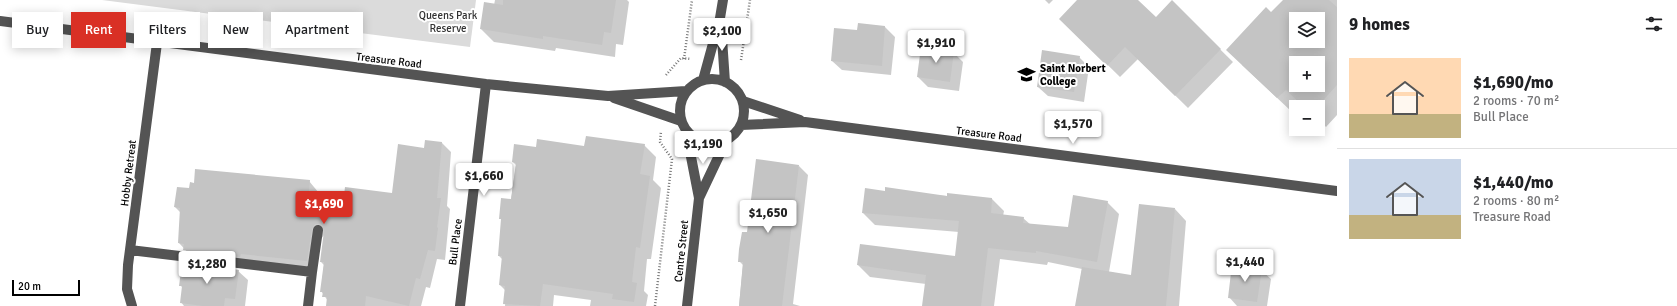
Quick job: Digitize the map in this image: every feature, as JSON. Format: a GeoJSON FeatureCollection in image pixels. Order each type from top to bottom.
{"type":"FeatureCollection","features":[{"type":"Feature","properties":{"kind":"street"},"geometry":{"type":"LineString","coordinates":[[703,80],[720,18],[723,0]]}},
{"type":"Feature","properties":{"kind":"street"},"geometry":{"type":"LineString","coordinates":[[720,18],[725,82]]}},
{"type":"Feature","properties":{"kind":"street","name":"Treasure Road"},"geometry":{"type":"LineString","coordinates":[[0,22],[134,40]]}},
{"type":"Feature","properties":{"kind":"street","name":"Hobby Retreat"},"geometry":{"type":"LineString","coordinates":[[132,306],[127,289],[130,250],[156,48]]}},
{"type":"Feature","properties":{"kind":"street","name":"Treasure Road"},"geometry":{"type":"LineString","coordinates":[[197,48],[486,84],[608,96],[686,91]]}},
{"type":"Feature","properties":{"kind":"street"},"geometry":{"type":"LineString","coordinates":[[710,79],[725,82],[733,86],[743,101],[744,117],[741,125],[735,134],[726,141],[716,144],[704,143],[694,139],[686,131],[681,121],[679,111],[681,100],[686,91],[693,84],[703,80],[710,79]]}},
{"type":"Feature","properties":{"kind":"street","name":"Bull Place"},"geometry":{"type":"LineString","coordinates":[[460,306],[486,84]]}},
{"type":"Feature","properties":{"kind":"street","name":"Treasure Road"},"geometry":{"type":"LineString","coordinates":[[608,96],[681,121]]}},
{"type":"Feature","properties":{"kind":"street","name":"Treasure Road"},"geometry":{"type":"LineString","coordinates":[[743,101],[805,122]]}},
{"type":"Feature","properties":{"kind":"street","name":"Treasure Road"},"geometry":{"type":"LineString","coordinates":[[741,125],[805,122],[1337,191]]}},
{"type":"Feature","properties":{"kind":"street","name":"Centre Street"},"geometry":{"type":"LineString","coordinates":[[686,131],[699,198],[686,306]]}},
{"type":"Feature","properties":{"kind":"street","name":"Centre Street"},"geometry":{"type":"LineString","coordinates":[[699,198],[726,141]]}},
{"type":"Feature","properties":{"kind":"street"},"geometry":{"type":"LineString","coordinates":[[308,306],[318,230]]}},
{"type":"Feature","properties":{"kind":"street"},"geometry":{"type":"LineString","coordinates":[[130,250],[312,272]]}},
{"type":"Feature","properties":{"kind":"path"},"geometry":{"type":"LineString","coordinates":[[664,92],[665,76],[681,58],[684,59],[692,0]]}},
{"type":"Feature","properties":{"kind":"path"},"geometry":{"type":"LineString","coordinates":[[655,306],[672,159],[660,142],[662,115]]}},
{"type":"Feature","properties":{"kind":"green space","name":"Queens Park Reserve"},"geometry":{"type":"Polygon","coordinates":[[[102,0],[476,0],[470,47],[363,33],[363,12],[271,12],[271,22],[263,21],[263,12],[208,12],[208,14],[102,0]]]}},
{"type":"Feature","properties":{"kind":"building"},"geometry":{"type":"Polygon","coordinates":[[[503,0],[616,0],[611,33],[604,32],[602,45],[543,36],[543,39],[480,29],[484,2],[503,5],[503,0]]]}},
{"type":"Feature","properties":{"kind":"building"},"geometry":{"type":"Polygon","coordinates":[[[1077,0],[1138,0],[1156,17],[1172,0],[1221,49],[1175,96],[1125,47],[1107,66],[1059,19],[1077,0]]]}},
{"type":"Feature","properties":{"kind":"building"},"geometry":{"type":"Polygon","coordinates":[[[1283,0],[1329,0],[1337,7],[1337,85],[1323,100],[1297,100],[1286,90],[1277,98],[1226,50],[1266,7],[1271,12],[1283,0]]]}},
{"type":"Feature","properties":{"kind":"building"},"geometry":{"type":"Polygon","coordinates":[[[858,23],[885,26],[882,66],[831,61],[834,28],[857,30],[858,23]]]}},
{"type":"Feature","properties":{"kind":"building"},"geometry":{"type":"Polygon","coordinates":[[[921,47],[954,51],[950,82],[917,77],[921,47]]]}},
{"type":"Feature","properties":{"kind":"building"},"geometry":{"type":"Polygon","coordinates":[[[1042,50],[1080,56],[1074,92],[1037,87],[1042,50]]]}},
{"type":"Feature","properties":{"kind":"building"},"geometry":{"type":"Polygon","coordinates":[[[586,136],[645,144],[640,174],[650,176],[640,248],[636,247],[632,282],[637,283],[634,302],[612,299],[613,294],[543,284],[540,306],[503,304],[505,286],[499,285],[502,256],[498,256],[501,219],[499,219],[501,198],[511,199],[516,163],[512,162],[514,144],[536,147],[537,139],[584,146],[586,136]]]}},
{"type":"Feature","properties":{"kind":"building"},"geometry":{"type":"Polygon","coordinates":[[[425,140],[442,142],[437,198],[441,198],[435,251],[428,250],[420,279],[416,278],[409,306],[366,296],[365,306],[326,306],[327,297],[322,297],[323,292],[320,292],[324,262],[320,262],[324,231],[322,225],[319,224],[315,224],[312,229],[307,261],[241,254],[240,257],[183,250],[184,244],[178,243],[180,208],[174,207],[177,187],[189,188],[190,182],[194,183],[195,169],[310,180],[309,191],[344,195],[345,187],[392,193],[398,144],[424,148],[425,140]]]}},
{"type":"Feature","properties":{"kind":"building"},"geometry":{"type":"Polygon","coordinates":[[[756,159],[799,165],[782,306],[739,306],[743,262],[738,262],[739,249],[742,232],[747,232],[756,159]]]}},
{"type":"Feature","properties":{"kind":"building"},"geometry":{"type":"Polygon","coordinates":[[[885,187],[947,196],[947,193],[992,198],[991,213],[1024,217],[1023,223],[1068,227],[1073,195],[1108,201],[1097,262],[1036,251],[1036,253],[988,248],[981,306],[922,306],[926,275],[857,265],[860,244],[955,256],[959,221],[862,213],[865,188],[885,191],[885,187]]]}},
{"type":"Feature","properties":{"kind":"building"},"geometry":{"type":"Polygon","coordinates":[[[1139,204],[1175,208],[1166,306],[1075,306],[1082,267],[1131,275],[1139,204]]]}},
{"type":"Feature","properties":{"kind":"building"},"geometry":{"type":"Polygon","coordinates":[[[182,263],[239,270],[235,299],[225,298],[224,306],[203,306],[180,303],[182,286],[179,286],[182,263]]]}},
{"type":"Feature","properties":{"kind":"building"},"geometry":{"type":"Polygon","coordinates":[[[1232,264],[1262,269],[1257,302],[1228,298],[1232,264]]]}},
{"type":"Feature","properties":{"kind":"place","name":"Saint Norbert College"},"geometry":{"type":"Point","coordinates":[1027,74]}}]}
